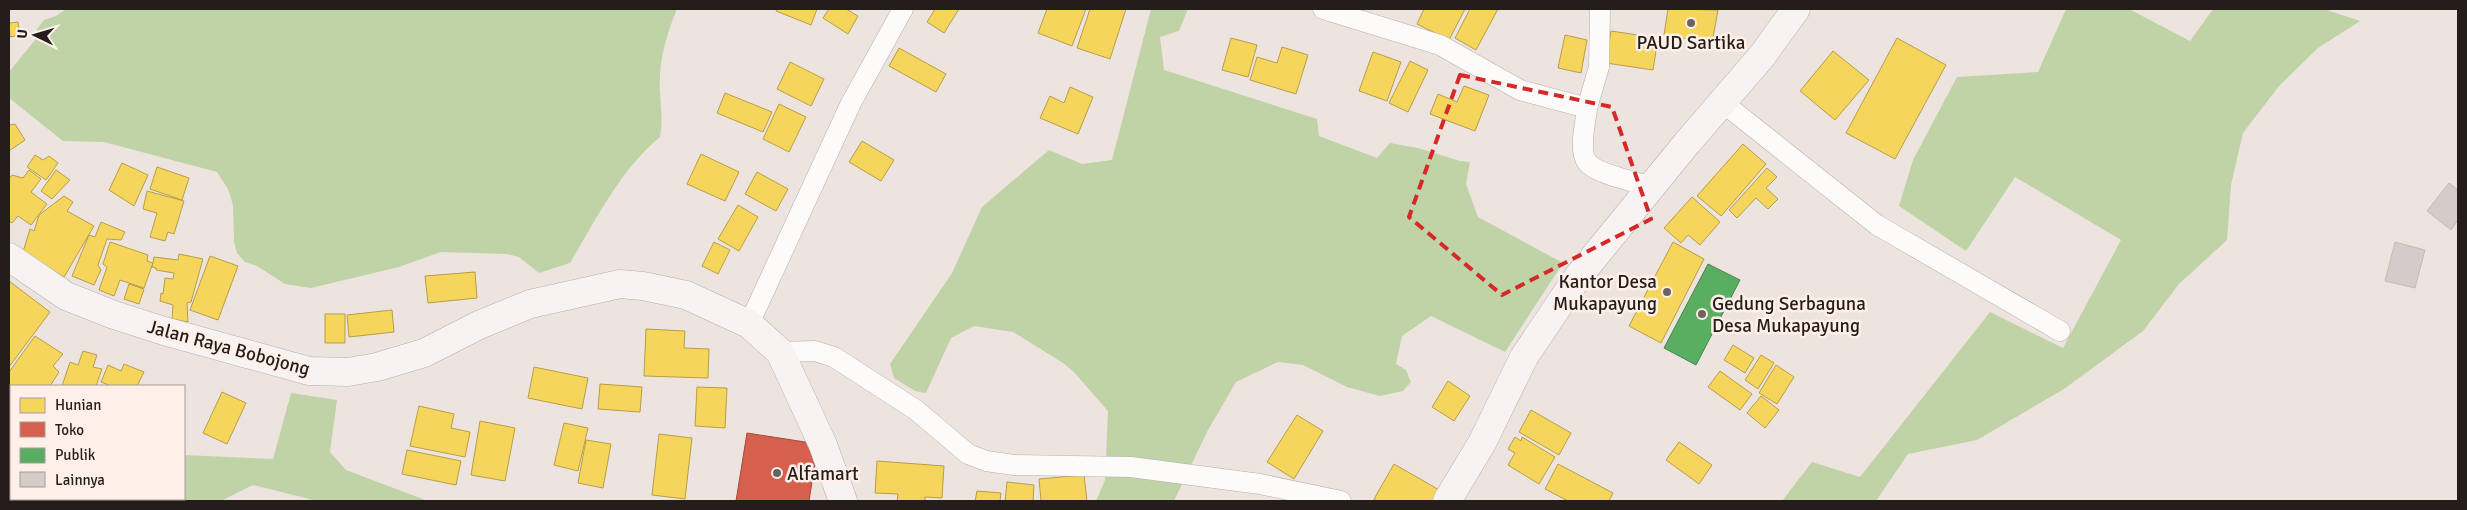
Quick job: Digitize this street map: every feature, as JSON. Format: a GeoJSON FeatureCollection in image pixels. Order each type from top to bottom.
{"type":"FeatureCollection","features":[{"type":"Feature","properties":{"kind":"main road"},"geometry":{"type":"LineString","coordinates":[[1447,501],[1482,442],[1524,357],[1577,278],[1762,56],[1796,9]]}},
{"type":"Feature","properties":{"kind":"main road","name":"Jalan Raya Bobojong"},"geometry":{"type":"LineString","coordinates":[[9,257],[66,296],[114,315],[164,331],[309,371],[348,372],[377,367],[424,353],[479,325],[530,304],[620,284],[643,286],[686,295],[750,324],[780,352],[823,445],[843,501]]}},
{"type":"Feature","properties":{"kind":"street"},"geometry":{"type":"LineString","coordinates":[[750,324],[851,103],[903,9]]}},
{"type":"Feature","properties":{"kind":"street"},"geometry":{"type":"LineString","coordinates":[[1323,9],[1440,45],[1520,90],[1587,108]]}},
{"type":"Feature","properties":{"kind":"street"},"geometry":{"type":"LineString","coordinates":[[1600,9],[1600,68],[1587,108],[1583,148],[1586,161],[1595,169],[1651,187]]}},
{"type":"Feature","properties":{"kind":"street"},"geometry":{"type":"LineString","coordinates":[[1722,102],[1877,225],[2060,331]]}},
{"type":"Feature","properties":{"kind":"street"},"geometry":{"type":"LineString","coordinates":[[780,352],[815,351],[834,357],[916,410],[968,454],[986,461],[1014,465],[1131,467],[1260,484],[1341,501]]}},
{"type":"Feature","properties":{"kind":"highlighted area"},"geometry":{"type":"Polygon","coordinates":[[[1460,75],[1612,107],[1651,219],[1502,295],[1409,217],[1460,75]]]}},
{"type":"Feature","properties":{"kind":"green space"},"geometry":{"type":"Polygon","coordinates":[[[66,9],[677,9],[669,29],[660,71],[662,120],[660,137],[633,164],[621,180],[570,263],[539,273],[519,257],[507,254],[441,252],[399,267],[311,288],[285,284],[257,266],[245,262],[237,253],[234,242],[233,205],[228,189],[217,172],[104,142],[63,141],[9,98],[9,72],[35,40],[37,29],[44,20],[56,16],[66,9]]]}},
{"type":"Feature","properties":{"kind":"green space"},"geometry":{"type":"Polygon","coordinates":[[[1151,9],[1188,9],[1179,31],[1160,37],[1164,70],[1317,119],[1319,136],[1377,158],[1390,143],[1418,148],[1460,161],[1470,162],[1466,184],[1478,217],[1563,263],[1505,352],[1431,316],[1402,336],[1396,364],[1406,370],[1411,382],[1403,391],[1380,396],[1347,387],[1303,365],[1278,362],[1236,382],[1208,430],[1174,501],[1096,501],[1105,480],[1108,411],[1073,371],[1063,363],[1013,332],[974,326],[951,338],[926,393],[915,391],[894,378],[890,364],[952,273],[982,207],[1049,150],[1082,164],[1112,160],[1151,9]]]}},
{"type":"Feature","properties":{"kind":"green space"},"geometry":{"type":"Polygon","coordinates":[[[2066,9],[2129,9],[2190,41],[2213,9],[2324,9],[2360,21],[2318,48],[2279,86],[2243,133],[2231,185],[2227,240],[2179,284],[2143,331],[2064,389],[1977,440],[1908,454],[1876,501],[1782,501],[1812,462],[1860,477],[1990,312],[2063,348],[2121,240],[2015,177],[1966,251],[1899,206],[1913,160],[1957,77],[2038,72],[2066,9]]]}},
{"type":"Feature","properties":{"kind":"green space"},"geometry":{"type":"Polygon","coordinates":[[[291,393],[337,400],[330,452],[346,470],[428,501],[317,501],[253,485],[221,501],[121,501],[185,500],[185,455],[273,459],[291,393]]]}},
{"type":"Feature","properties":{"kind":"building: Hunian"},"geometry":{"type":"Polygon","coordinates":[[[777,9],[817,9],[811,25],[776,11],[777,9]]]}},
{"type":"Feature","properties":{"kind":"building: Hunian"},"geometry":{"type":"Polygon","coordinates":[[[829,9],[846,9],[858,16],[848,34],[823,18],[829,9]]]}},
{"type":"Feature","properties":{"kind":"building: Hunian"},"geometry":{"type":"Polygon","coordinates":[[[935,9],[959,9],[944,33],[927,22],[935,9]]]}},
{"type":"Feature","properties":{"kind":"building: Hunian"},"geometry":{"type":"Polygon","coordinates":[[[1047,9],[1086,9],[1072,46],[1038,33],[1047,9]]]}},
{"type":"Feature","properties":{"kind":"building: Hunian"},"geometry":{"type":"Polygon","coordinates":[[[1090,9],[1126,9],[1110,59],[1077,48],[1090,9]]]}},
{"type":"Feature","properties":{"kind":"building: Hunian"},"geometry":{"type":"Polygon","coordinates":[[[1424,9],[1465,9],[1449,40],[1417,24],[1424,9]]]}},
{"type":"Feature","properties":{"kind":"building: Hunian"},"geometry":{"type":"Polygon","coordinates":[[[1470,9],[1498,9],[1476,50],[1455,38],[1470,9]]]}},
{"type":"Feature","properties":{"kind":"building: Hunian","name":"PAUD Sartika"},"geometry":{"type":"Polygon","coordinates":[[[1668,9],[1718,10],[1712,43],[1664,35],[1668,9]]]}},
{"type":"Feature","properties":{"kind":"building: Hunian"},"geometry":{"type":"Polygon","coordinates":[[[18,22],[20,35],[10,37],[9,23],[18,22]]]}},
{"type":"Feature","properties":{"kind":"building: Hunian"},"geometry":{"type":"Polygon","coordinates":[[[1611,31],[1658,38],[1653,70],[1606,63],[1611,31]]]}},
{"type":"Feature","properties":{"kind":"building: Hunian"},"geometry":{"type":"Polygon","coordinates":[[[1565,35],[1587,40],[1581,73],[1558,68],[1565,35]]]}},
{"type":"Feature","properties":{"kind":"building: Hunian"},"geometry":{"type":"Polygon","coordinates":[[[1231,38],[1257,45],[1248,77],[1222,70],[1231,38]]]}},
{"type":"Feature","properties":{"kind":"building: Hunian"},"geometry":{"type":"Polygon","coordinates":[[[1897,38],[1946,65],[1895,159],[1846,133],[1897,38]]]}},
{"type":"Feature","properties":{"kind":"building: Hunian"},"geometry":{"type":"Polygon","coordinates":[[[1282,47],[1308,55],[1296,94],[1250,80],[1257,57],[1277,63],[1282,47]]]}},
{"type":"Feature","properties":{"kind":"building: Hunian"},"geometry":{"type":"Polygon","coordinates":[[[899,48],[946,74],[936,92],[889,66],[899,48]]]}},
{"type":"Feature","properties":{"kind":"building: Hunian"},"geometry":{"type":"Polygon","coordinates":[[[1833,51],[1869,80],[1835,120],[1800,91],[1833,51]]]}},
{"type":"Feature","properties":{"kind":"building: Hunian"},"geometry":{"type":"Polygon","coordinates":[[[1373,52],[1401,62],[1387,101],[1359,91],[1373,52]]]}},
{"type":"Feature","properties":{"kind":"building: Hunian"},"geometry":{"type":"Polygon","coordinates":[[[1410,61],[1428,70],[1408,112],[1389,103],[1410,61]]]}},
{"type":"Feature","properties":{"kind":"building: Hunian"},"geometry":{"type":"Polygon","coordinates":[[[790,62],[824,79],[811,106],[777,89],[790,62]]]}},
{"type":"Feature","properties":{"kind":"building: Hunian"},"geometry":{"type":"Polygon","coordinates":[[[1464,86],[1489,95],[1475,131],[1430,114],[1438,94],[1457,102],[1464,86]]]}},
{"type":"Feature","properties":{"kind":"building: Hunian"},"geometry":{"type":"Polygon","coordinates":[[[1070,87],[1093,97],[1078,134],[1040,118],[1050,96],[1064,103],[1070,87]]]}},
{"type":"Feature","properties":{"kind":"building: Hunian"},"geometry":{"type":"Polygon","coordinates":[[[725,93],[772,112],[763,132],[717,113],[725,93]]]}},
{"type":"Feature","properties":{"kind":"building: Hunian"},"geometry":{"type":"Polygon","coordinates":[[[779,104],[806,117],[789,152],[763,139],[779,104]]]}},
{"type":"Feature","properties":{"kind":"building: Hunian"},"geometry":{"type":"Polygon","coordinates":[[[15,124],[25,140],[9,151],[9,125],[15,124]]]}},
{"type":"Feature","properties":{"kind":"building: Hunian"},"geometry":{"type":"Polygon","coordinates":[[[862,141],[894,160],[881,181],[849,162],[862,141]]]}},
{"type":"Feature","properties":{"kind":"building: Hunian"},"geometry":{"type":"Polygon","coordinates":[[[1743,144],[1766,164],[1721,216],[1697,196],[1743,144]]]}},
{"type":"Feature","properties":{"kind":"building: Hunian"},"geometry":{"type":"Polygon","coordinates":[[[701,154],[739,172],[725,201],[687,184],[701,154]]]}},
{"type":"Feature","properties":{"kind":"building: Hunian"},"geometry":{"type":"Polygon","coordinates":[[[35,155],[43,160],[49,156],[58,163],[46,180],[27,167],[35,155]]]}},
{"type":"Feature","properties":{"kind":"building: Hunian"},"geometry":{"type":"Polygon","coordinates":[[[122,163],[148,175],[134,206],[109,190],[122,163]]]}},
{"type":"Feature","properties":{"kind":"building: Hunian"},"geometry":{"type":"Polygon","coordinates":[[[157,167],[189,178],[182,200],[150,189],[157,167]]]}},
{"type":"Feature","properties":{"kind":"building: Hunian"},"geometry":{"type":"Polygon","coordinates":[[[1767,168],[1777,177],[1766,188],[1778,199],[1768,209],[1756,198],[1737,218],[1729,210],[1767,168]]]}},
{"type":"Feature","properties":{"kind":"building: Hunian"},"geometry":{"type":"Polygon","coordinates":[[[29,170],[41,179],[31,192],[47,204],[31,225],[18,216],[12,223],[9,221],[9,179],[12,175],[23,178],[29,170]]]}},
{"type":"Feature","properties":{"kind":"building: Hunian"},"geometry":{"type":"Polygon","coordinates":[[[56,170],[70,180],[52,199],[41,191],[56,170]]]}},
{"type":"Feature","properties":{"kind":"building: Hunian"},"geometry":{"type":"Polygon","coordinates":[[[757,172],[788,189],[776,211],[745,194],[757,172]]]}},
{"type":"Feature","properties":{"kind":"building: Hunian"},"geometry":{"type":"Polygon","coordinates":[[[147,191],[184,201],[174,234],[168,232],[165,241],[150,237],[157,213],[143,209],[147,191]]]}},
{"type":"Feature","properties":{"kind":"building: Hunian"},"geometry":{"type":"Polygon","coordinates":[[[64,196],[73,202],[67,211],[94,226],[64,277],[23,252],[30,229],[34,231],[39,215],[64,196]]]}},
{"type":"Feature","properties":{"kind":"building: Hunian"},"geometry":{"type":"Polygon","coordinates":[[[1692,197],[1720,222],[1700,245],[1688,235],[1681,243],[1664,228],[1692,197]]]}},
{"type":"Feature","properties":{"kind":"building: Hunian"},"geometry":{"type":"Polygon","coordinates":[[[738,205],[758,217],[739,251],[718,239],[738,205]]]}},
{"type":"Feature","properties":{"kind":"building: Hunian"},"geometry":{"type":"Polygon","coordinates":[[[101,222],[125,232],[121,240],[107,239],[98,265],[101,270],[94,285],[72,276],[89,235],[95,237],[101,222]]]}},
{"type":"Feature","properties":{"kind":"building: Hunian"},"geometry":{"type":"Polygon","coordinates":[[[110,242],[148,255],[147,261],[153,263],[144,288],[120,280],[114,296],[99,290],[107,267],[103,264],[110,242]]]}},
{"type":"Feature","properties":{"kind":"building: Hunian"},"geometry":{"type":"Polygon","coordinates":[[[714,242],[730,250],[718,274],[702,266],[714,242]]]}},
{"type":"Feature","properties":{"kind":"building: Hunian","name":"Kantor Desa Mukapayung"},"geometry":{"type":"Polygon","coordinates":[[[1673,242],[1704,259],[1661,343],[1629,326],[1673,242]]]}},
{"type":"Feature","properties":{"kind":"building: Hunian"},"geometry":{"type":"Polygon","coordinates":[[[179,254],[203,259],[191,302],[187,303],[188,322],[172,319],[173,305],[160,301],[165,278],[173,279],[174,273],[156,270],[156,268],[152,267],[154,257],[178,260],[179,254]]]}},
{"type":"Feature","properties":{"kind":"building: Hunian"},"geometry":{"type":"Polygon","coordinates":[[[210,256],[238,266],[218,320],[190,310],[210,256]]]}},
{"type":"Feature","properties":{"kind":"building: Hunian"},"geometry":{"type":"Polygon","coordinates":[[[475,272],[477,298],[428,303],[425,276],[475,272]]]}},
{"type":"Feature","properties":{"kind":"building: Hunian"},"geometry":{"type":"Polygon","coordinates":[[[9,281],[50,312],[9,367],[9,281]]]}},
{"type":"Feature","properties":{"kind":"building: Hunian"},"geometry":{"type":"Polygon","coordinates":[[[129,284],[144,289],[139,304],[124,299],[129,284]]]}},
{"type":"Feature","properties":{"kind":"building: Hunian"},"geometry":{"type":"Polygon","coordinates":[[[392,310],[394,332],[349,337],[347,315],[392,310]]]}},
{"type":"Feature","properties":{"kind":"building: Hunian"},"geometry":{"type":"Polygon","coordinates":[[[325,314],[345,314],[345,343],[325,343],[325,314]]]}},
{"type":"Feature","properties":{"kind":"building: Hunian"},"geometry":{"type":"Polygon","coordinates":[[[646,329],[685,331],[684,348],[709,349],[708,378],[644,376],[646,329]]]}},
{"type":"Feature","properties":{"kind":"building: Hunian"},"geometry":{"type":"Polygon","coordinates":[[[35,336],[63,354],[53,366],[59,372],[51,385],[10,385],[10,396],[9,372],[35,336]]]}},
{"type":"Feature","properties":{"kind":"building: Hunian"},"geometry":{"type":"Polygon","coordinates":[[[1733,345],[1754,358],[1745,373],[1724,360],[1733,345]]]}},
{"type":"Feature","properties":{"kind":"building: Hunian"},"geometry":{"type":"Polygon","coordinates":[[[83,351],[97,355],[93,367],[102,369],[96,385],[62,385],[70,362],[78,365],[83,351]]]}},
{"type":"Feature","properties":{"kind":"building: Hunian"},"geometry":{"type":"Polygon","coordinates":[[[1761,355],[1774,363],[1758,389],[1745,380],[1761,355]]]}},
{"type":"Feature","properties":{"kind":"building: Hunian"},"geometry":{"type":"Polygon","coordinates":[[[124,364],[144,372],[138,385],[108,385],[101,382],[108,365],[121,371],[124,364]]]}},
{"type":"Feature","properties":{"kind":"building: Hunian"},"geometry":{"type":"Polygon","coordinates":[[[1776,365],[1794,377],[1777,404],[1759,393],[1776,365]]]}},
{"type":"Feature","properties":{"kind":"building: Hunian"},"geometry":{"type":"Polygon","coordinates":[[[534,367],[588,378],[582,409],[528,398],[534,367]]]}},
{"type":"Feature","properties":{"kind":"building: Hunian"},"geometry":{"type":"Polygon","coordinates":[[[1720,371],[1752,394],[1740,410],[1708,387],[1720,371]]]}},
{"type":"Feature","properties":{"kind":"building: Hunian"},"geometry":{"type":"Polygon","coordinates":[[[1448,381],[1470,396],[1454,421],[1432,407],[1448,381]]]}},
{"type":"Feature","properties":{"kind":"building: Hunian"},"geometry":{"type":"Polygon","coordinates":[[[600,384],[642,387],[640,412],[598,409],[600,384]]]}},
{"type":"Feature","properties":{"kind":"building: Hunian"},"geometry":{"type":"Polygon","coordinates":[[[697,387],[727,388],[725,428],[695,426],[697,387]]]}},
{"type":"Feature","properties":{"kind":"building: Hunian"},"geometry":{"type":"Polygon","coordinates":[[[222,392],[246,403],[227,444],[203,433],[222,392]]]}},
{"type":"Feature","properties":{"kind":"building: Hunian"},"geometry":{"type":"Polygon","coordinates":[[[1761,396],[1779,410],[1765,428],[1747,413],[1761,396]]]}},
{"type":"Feature","properties":{"kind":"building: Hunian"},"geometry":{"type":"Polygon","coordinates":[[[419,406],[454,414],[451,428],[470,432],[465,457],[410,446],[419,406]]]}},
{"type":"Feature","properties":{"kind":"building: Hunian"},"geometry":{"type":"Polygon","coordinates":[[[1531,410],[1571,433],[1559,455],[1519,432],[1531,410]]]}},
{"type":"Feature","properties":{"kind":"building: Hunian"},"geometry":{"type":"Polygon","coordinates":[[[1297,415],[1323,431],[1294,479],[1267,462],[1297,415]]]}},
{"type":"Feature","properties":{"kind":"building: Hunian"},"geometry":{"type":"Polygon","coordinates":[[[480,421],[515,428],[505,481],[471,475],[480,421]]]}},
{"type":"Feature","properties":{"kind":"building: Hunian"},"geometry":{"type":"Polygon","coordinates":[[[564,423],[588,428],[578,471],[554,465],[564,423]]]}},
{"type":"Feature","properties":{"kind":"building: Hunian"},"geometry":{"type":"Polygon","coordinates":[[[9,432],[10,462],[9,463],[9,432]]]}},
{"type":"Feature","properties":{"kind":"building: Hunian"},"geometry":{"type":"Polygon","coordinates":[[[659,434],[692,438],[685,499],[652,495],[659,434]]]}},
{"type":"Feature","properties":{"kind":"building: Hunian"},"geometry":{"type":"Polygon","coordinates":[[[1515,437],[1521,441],[1522,437],[1555,457],[1539,484],[1508,465],[1515,453],[1508,449],[1515,437]]]}},
{"type":"Feature","properties":{"kind":"building: Hunian"},"geometry":{"type":"Polygon","coordinates":[[[586,440],[611,444],[603,488],[578,483],[586,440]]]}},
{"type":"Feature","properties":{"kind":"building: Hunian"},"geometry":{"type":"Polygon","coordinates":[[[1679,442],[1712,465],[1699,484],[1666,460],[1679,442]]]}},
{"type":"Feature","properties":{"kind":"building: Hunian"},"geometry":{"type":"Polygon","coordinates":[[[407,450],[461,461],[456,485],[402,474],[407,450]]]}},
{"type":"Feature","properties":{"kind":"building: Hunian"},"geometry":{"type":"Polygon","coordinates":[[[877,461],[944,466],[942,498],[925,497],[925,501],[897,501],[898,494],[875,493],[877,461]]]}},
{"type":"Feature","properties":{"kind":"building: Hunian"},"geometry":{"type":"Polygon","coordinates":[[[9,463],[10,479],[9,481],[9,463]]]}},
{"type":"Feature","properties":{"kind":"building: Hunian"},"geometry":{"type":"Polygon","coordinates":[[[1394,464],[1441,491],[1435,501],[1378,501],[1374,499],[1394,464]]]}},
{"type":"Feature","properties":{"kind":"building: Hunian"},"geometry":{"type":"Polygon","coordinates":[[[1558,464],[1613,493],[1609,501],[1568,501],[1545,489],[1558,464]]]}},
{"type":"Feature","properties":{"kind":"building: Hunian"},"geometry":{"type":"Polygon","coordinates":[[[1084,475],[1087,501],[1041,501],[1039,479],[1084,475]]]}},
{"type":"Feature","properties":{"kind":"building: Hunian"},"geometry":{"type":"Polygon","coordinates":[[[1007,482],[1034,485],[1033,501],[1005,501],[1007,482]]]}},
{"type":"Feature","properties":{"kind":"building: Hunian"},"geometry":{"type":"Polygon","coordinates":[[[977,491],[1001,493],[1000,501],[975,501],[977,491]]]}},
{"type":"Feature","properties":{"kind":"building: Toko","name":"Alfamart"},"geometry":{"type":"Polygon","coordinates":[[[747,433],[818,444],[809,501],[736,501],[747,433]]]}},
{"type":"Feature","properties":{"kind":"building: Publik","name":"Gedung Serbaguna Desa Mukapayung"},"geometry":{"type":"Polygon","coordinates":[[[1708,264],[1740,280],[1696,365],[1664,348],[1708,264]]]}},
{"type":"Feature","properties":{"kind":"building: Lainnya"},"geometry":{"type":"Polygon","coordinates":[[[2449,183],[2458,190],[2458,220],[2451,230],[2427,211],[2449,183]]]}},
{"type":"Feature","properties":{"kind":"building: Lainnya"},"geometry":{"type":"Polygon","coordinates":[[[2395,242],[2425,250],[2415,288],[2385,281],[2395,242]]]}},
{"type":"Feature","properties":{"kind":"place","name":"PAUD Sartika"},"geometry":{"type":"Point","coordinates":[1691,23]}},
{"type":"Feature","properties":{"kind":"place","name":"Kantor Desa Mukapayung"},"geometry":{"type":"Point","coordinates":[1667,292]}},
{"type":"Feature","properties":{"kind":"place","name":"Gedung Serbaguna Desa Mukapayung"},"geometry":{"type":"Point","coordinates":[1702,314]}},
{"type":"Feature","properties":{"kind":"place","name":"Alfamart"},"geometry":{"type":"Point","coordinates":[777,473]}}]}
